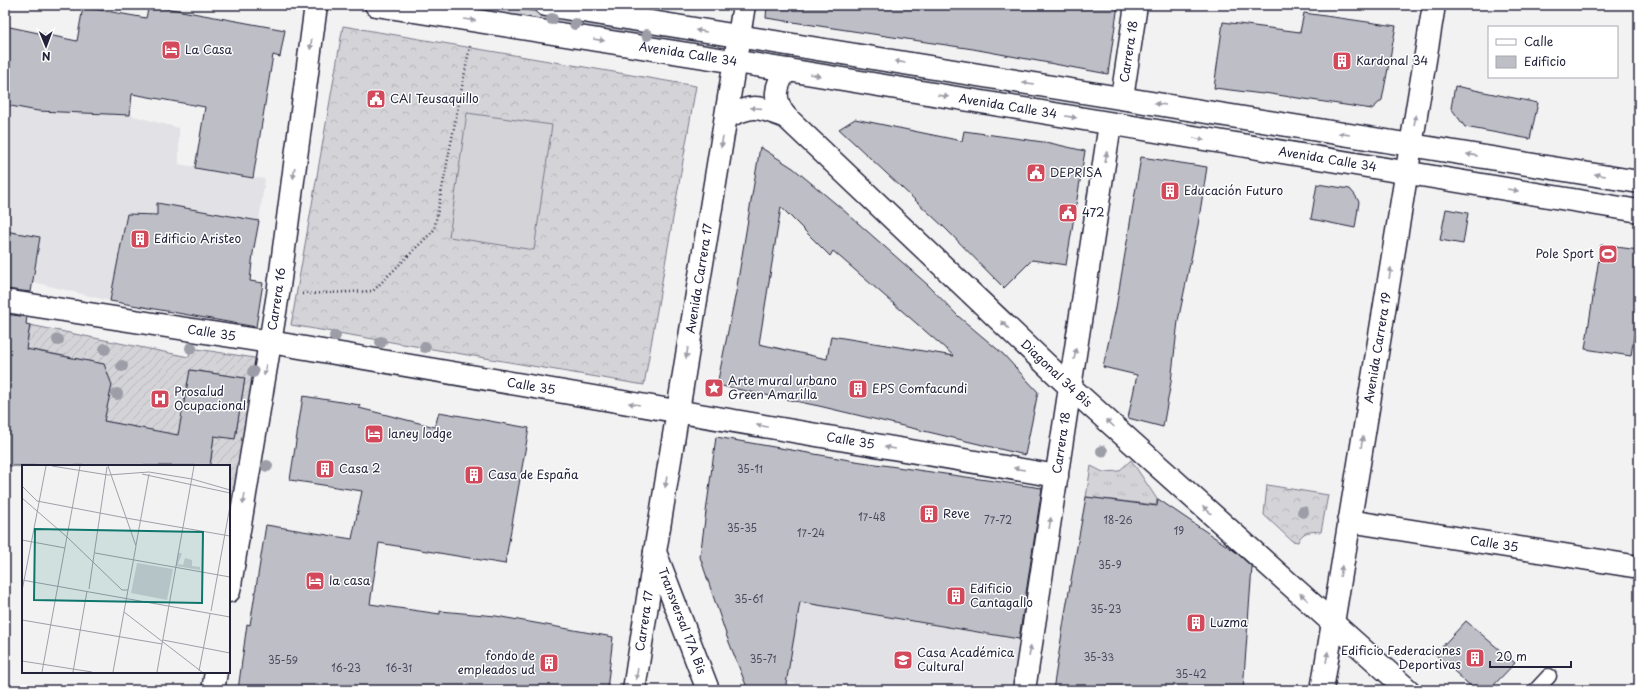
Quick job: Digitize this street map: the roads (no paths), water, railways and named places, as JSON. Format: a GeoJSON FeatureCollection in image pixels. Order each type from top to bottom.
{"type":"FeatureCollection","features":[{"type":"Feature","properties":{"kind":"main road","name":"Carrera 16"},"geometry":{"type":"LineString","coordinates":[[230,585],[278,294],[316,5]]}},
{"type":"Feature","properties":{"kind":"main road","name":"Avenida Calle 34"},"geometry":{"type":"LineString","coordinates":[[376,5],[788,70],[1639,211]]}},
{"type":"Feature","properties":{"kind":"main road"},"geometry":{"type":"LineString","coordinates":[[546,5],[1639,182]]}},
{"type":"Feature","properties":{"kind":"main road","name":"Avenida Carrera 17"},"geometry":{"type":"LineString","coordinates":[[655,552],[744,5]]}},
{"type":"Feature","properties":{"kind":"main road","name":"Carrera 18"},"geometry":{"type":"LineString","coordinates":[[1122,98],[1136,5]]}},
{"type":"Feature","properties":{"kind":"main road","name":"Avenida Carrera 19"},"geometry":{"type":"LineString","coordinates":[[1322,690],[1434,5]]}},
{"type":"Feature","properties":{"kind":"main road","name":"Diagonal 34 Bis"},"geometry":{"type":"LineString","coordinates":[[788,70],[780,80],[776,90],[777,103],[786,118],[1070,387],[1408,690]]}},
{"type":"Feature","properties":{"kind":"main road","name":"Diagonal 34 Bis"},"geometry":{"type":"LineString","coordinates":[[726,117],[752,107],[761,108],[786,118]]}},
{"type":"Feature","properties":{"kind":"main road","name":"Carrera 18"},"geometry":{"type":"LineString","coordinates":[[1024,690],[1110,124]]}},
{"type":"Feature","properties":{"kind":"main road","name":"Calle 35"},"geometry":{"type":"LineString","coordinates":[[5,301],[270,342],[1057,476]]}},
{"type":"Feature","properties":{"kind":"main road","name":"Calle 35"},"geometry":{"type":"LineString","coordinates":[[1349,521],[1639,567]]}},
{"type":"Feature","properties":{"kind":"main road","name":"Carrera 17"},"geometry":{"type":"LineString","coordinates":[[634,690],[655,552]]}},
{"type":"Feature","properties":{"kind":"main road","name":"Transversal 17A Bis"},"geometry":{"type":"LineString","coordinates":[[655,552],[708,690]]}},
{"type":"Feature","properties":{"kind":"main road"},"geometry":{"type":"LineString","coordinates":[[213,690],[216,673]]}},
{"type":"Feature","properties":{"kind":"lane"},"geometry":{"type":"LineString","coordinates":[[1536,690],[1549,676]]}},
{"type":"Feature","properties":{"kind":"place","name":"La Casa"},"geometry":{"type":"Point","coordinates":[171,50]}},
{"type":"Feature","properties":{"kind":"place","name":"Kardonal 34"},"geometry":{"type":"Point","coordinates":[1342,61]}},
{"type":"Feature","properties":{"kind":"place","name":"CAI Teusaquillo"},"geometry":{"type":"Point","coordinates":[376,99]}},
{"type":"Feature","properties":{"kind":"place","name":"DEPRISA"},"geometry":{"type":"Point","coordinates":[1036,173]}},
{"type":"Feature","properties":{"kind":"place","name":"Educación Futuro"},"geometry":{"type":"Point","coordinates":[1170,191]}},
{"type":"Feature","properties":{"kind":"place","name":"472"},"geometry":{"type":"Point","coordinates":[1068,213]}},
{"type":"Feature","properties":{"kind":"place","name":"Edificio Aristeo"},"geometry":{"type":"Point","coordinates":[140,239]}},
{"type":"Feature","properties":{"kind":"place","name":"Pole Sport"},"geometry":{"type":"Point","coordinates":[1608,254]}},
{"type":"Feature","properties":{"kind":"place","name":"Arte mural urbano Green Amarilla"},"geometry":{"type":"Point","coordinates":[714,388]}},
{"type":"Feature","properties":{"kind":"place","name":"EPS Comfacundi"},"geometry":{"type":"Point","coordinates":[858,389]}},
{"type":"Feature","properties":{"kind":"place","name":"Prosalud Ocupacional"},"geometry":{"type":"Point","coordinates":[160,399]}},
{"type":"Feature","properties":{"kind":"place","name":"laney lodge"},"geometry":{"type":"Point","coordinates":[374,434]}},
{"type":"Feature","properties":{"kind":"place","name":"Casa 2"},"geometry":{"type":"Point","coordinates":[325,469]}},
{"type":"Feature","properties":{"kind":"place","name":"Casa de España"},"geometry":{"type":"Point","coordinates":[474,475]}},
{"type":"Feature","properties":{"kind":"place","name":"Reve"},"geometry":{"type":"Point","coordinates":[929,514]}},
{"type":"Feature","properties":{"kind":"place","name":"la casa"},"geometry":{"type":"Point","coordinates":[315,581]}},
{"type":"Feature","properties":{"kind":"place","name":"Edificio Cantagallo"},"geometry":{"type":"Point","coordinates":[956,596]}},
{"type":"Feature","properties":{"kind":"place","name":"Luzma"},"geometry":{"type":"Point","coordinates":[1196,623]}},
{"type":"Feature","properties":{"kind":"place","name":"Edificio Federaciones Deportivas"},"geometry":{"type":"Point","coordinates":[1475,658]}},
{"type":"Feature","properties":{"kind":"place","name":"Casa Académica Cultural"},"geometry":{"type":"Point","coordinates":[903,660]}},
{"type":"Feature","properties":{"kind":"place","name":"fondo de empleados ud"},"geometry":{"type":"Point","coordinates":[549,663]}}]}
